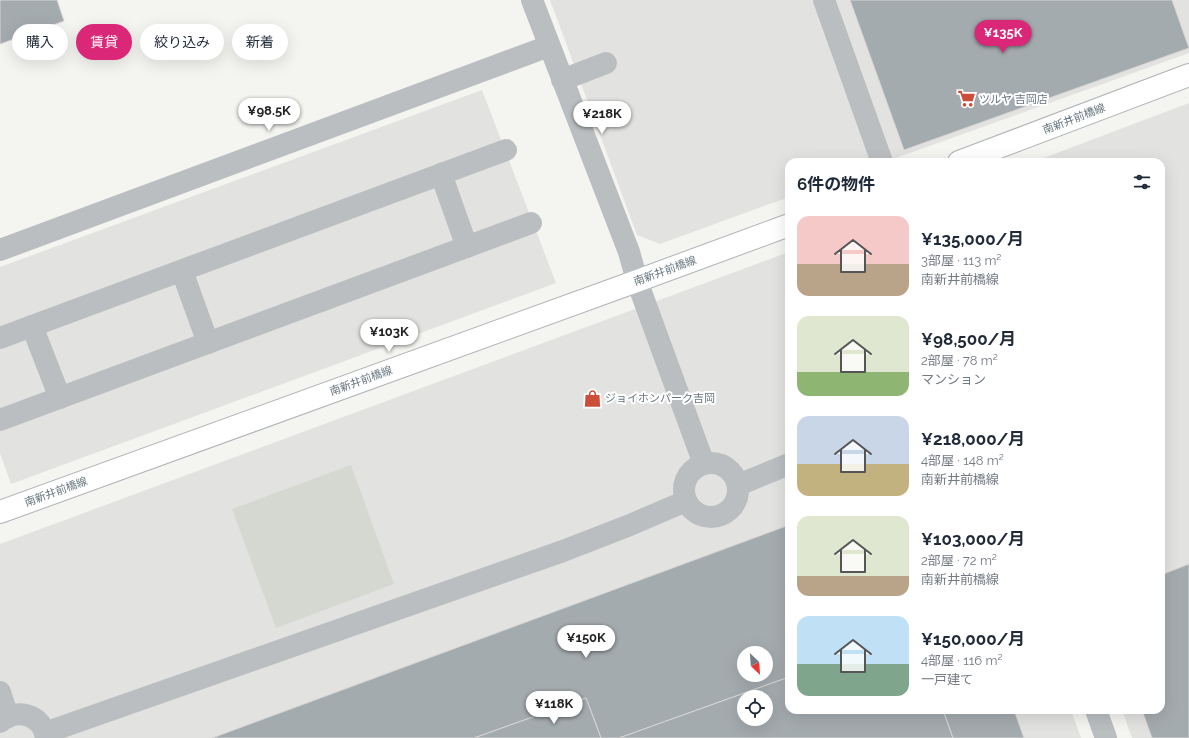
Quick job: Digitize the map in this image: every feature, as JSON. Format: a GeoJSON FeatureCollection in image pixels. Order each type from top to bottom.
{"type":"FeatureCollection","features":[{"type":"Feature","properties":{"kind":"main road","name":"南新井前橋線"},"geometry":{"type":"LineString","coordinates":[[970,158],[1189,75]]}},
{"type":"Feature","properties":{"kind":"main road","name":"南新井前橋線"},"geometry":{"type":"LineString","coordinates":[[0,512],[785,226]]}},
{"type":"Feature","properties":{"kind":"street"},"geometry":{"type":"LineString","coordinates":[[532,0],[629,252],[637,281],[704,464]]}},
{"type":"Feature","properties":{"kind":"street"},"geometry":{"type":"LineString","coordinates":[[824,0],[881,158]]}},
{"type":"Feature","properties":{"kind":"street"},"geometry":{"type":"LineString","coordinates":[[0,250],[549,46]]}},
{"type":"Feature","properties":{"kind":"street"},"geometry":{"type":"LineString","coordinates":[[562,80],[606,63]]}},
{"type":"Feature","properties":{"kind":"street"},"geometry":{"type":"LineString","coordinates":[[0,338],[506,150]]}},
{"type":"Feature","properties":{"kind":"street"},"geometry":{"type":"LineString","coordinates":[[441,174],[467,247]]}},
{"type":"Feature","properties":{"kind":"street"},"geometry":{"type":"LineString","coordinates":[[0,420],[531,223]]}},
{"type":"Feature","properties":{"kind":"street"},"geometry":{"type":"LineString","coordinates":[[182,271],[208,343]]}},
{"type":"Feature","properties":{"kind":"street"},"geometry":{"type":"LineString","coordinates":[[32,326],[60,398]]}},
{"type":"Feature","properties":{"kind":"street"},"geometry":{"type":"LineString","coordinates":[[713,463],[722,465],[735,476],[738,485],[738,494],[730,509],[714,517],[697,514],[690,508],[686,501],[684,491],[685,482],[689,474],[704,464],[713,463]]}},
{"type":"Feature","properties":{"kind":"street"},"geometry":{"type":"LineString","coordinates":[[738,485],[785,466]]}},
{"type":"Feature","properties":{"kind":"street"},"geometry":{"type":"LineString","coordinates":[[0,692],[4,720],[17,714],[26,715],[35,719],[41,725],[46,736],[563,551],[686,501]]}},
{"type":"Feature","properties":{"kind":"street"},"geometry":{"type":"LineString","coordinates":[[1097,714],[1106,738]]}},
{"type":"Feature","properties":{"kind":"shaded area"},"geometry":{"type":"Polygon","coordinates":[[[550,0],[1189,0],[1189,53],[896,158],[785,158],[785,198],[660,244],[637,235],[550,0]]]}},
{"type":"Feature","properties":{"kind":"shaded area"},"geometry":{"type":"Polygon","coordinates":[[[482,90],[556,283],[11,484],[0,453],[0,267],[482,90]]]}},
{"type":"Feature","properties":{"kind":"shaded area"},"geometry":{"type":"Polygon","coordinates":[[[1189,103],[1189,738],[1132,738],[1123,714],[1165,714],[1165,158],[1044,158],[1189,103]]]}},
{"type":"Feature","properties":{"kind":"shaded area","name":"ジョイホンパーク吉岡"},"geometry":{"type":"Polygon","coordinates":[[[785,253],[785,714],[1072,714],[1081,738],[0,738],[0,544],[785,253]]]}},
{"type":"Feature","properties":{"kind":"shaded area"},"geometry":{"type":"Polygon","coordinates":[[[351,465],[394,584],[276,628],[232,509],[351,465]]]}},
{"type":"Feature","properties":{"kind":"building"},"geometry":{"type":"Polygon","coordinates":[[[0,0],[57,0],[64,21],[56,24],[12,24],[12,40],[0,44],[0,0]]]}},
{"type":"Feature","properties":{"kind":"building","name":"ツルヤ 吉岡店"},"geometry":{"type":"Polygon","coordinates":[[[850,0],[1172,0],[1189,48],[904,150],[850,0]]]}},
{"type":"Feature","properties":{"kind":"building"},"geometry":{"type":"Polygon","coordinates":[[[785,526],[785,678],[753,690],[737,690],[737,696],[619,738],[601,738],[586,698],[474,738],[212,738],[785,526]]]}},
{"type":"Feature","properties":{"kind":"building"},"geometry":{"type":"Polygon","coordinates":[[[1189,564],[1189,738],[1152,738],[1143,714],[1165,714],[1165,573],[1189,564]]]}},
{"type":"Feature","properties":{"kind":"building"},"geometry":{"type":"Polygon","coordinates":[[[785,678],[785,714],[944,714],[953,738],[619,738],[737,696],[737,726],[773,726],[773,690],[753,690],[785,678]]]}},
{"type":"Feature","properties":{"kind":"building"},"geometry":{"type":"Polygon","coordinates":[[[586,698],[601,738],[474,738],[586,698]]]}},
{"type":"Feature","properties":{"kind":"building"},"geometry":{"type":"Polygon","coordinates":[[[944,714],[1015,714],[1024,738],[953,738],[944,714]]]}},
{"type":"Feature","properties":{"kind":"place","name":"ツルヤ 吉岡店"},"geometry":{"type":"Point","coordinates":[966,99]}},
{"type":"Feature","properties":{"kind":"place","name":"ジョイホンパーク吉岡"},"geometry":{"type":"Point","coordinates":[592,398]}}]}
